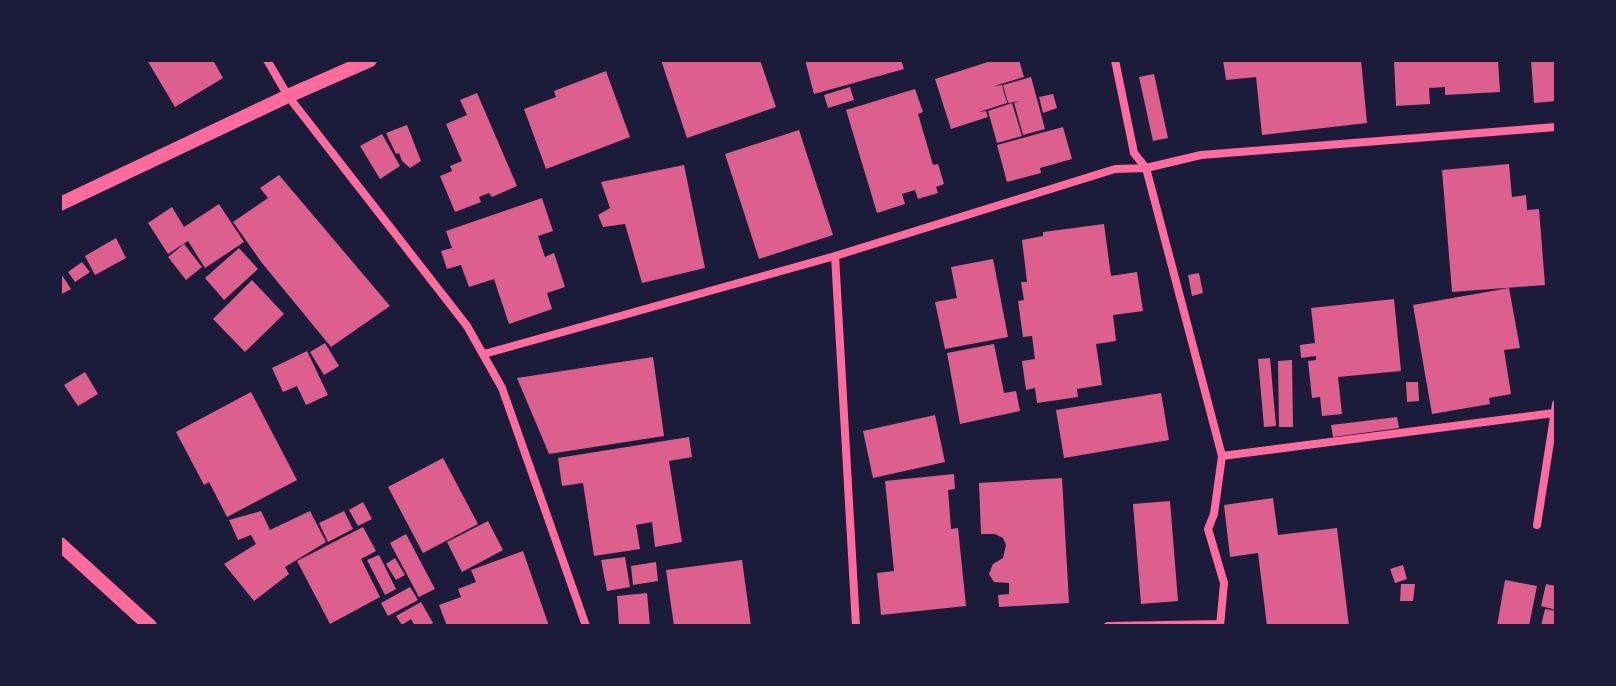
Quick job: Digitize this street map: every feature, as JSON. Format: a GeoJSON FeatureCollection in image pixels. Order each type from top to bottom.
{"type":"FeatureCollection","features":[{"type":"Feature","properties":{"kind":"street"},"geometry":{"type":"LineString","coordinates":[[267,60],[288,96],[467,326],[484,354],[502,388],[586,626]]}},
{"type":"Feature","properties":{"kind":"street"},"geometry":{"type":"LineString","coordinates":[[60,204],[370,60]]}},
{"type":"Feature","properties":{"kind":"street"},"geometry":{"type":"LineString","coordinates":[[1108,626],[1220,625],[1224,583],[1208,529],[1214,514],[1222,456],[1146,168],[1134,153],[1115,60]]}},
{"type":"Feature","properties":{"kind":"street"},"geometry":{"type":"LineString","coordinates":[[484,354],[835,256],[1115,169],[1146,168],[1201,155],[1556,127]]}},
{"type":"Feature","properties":{"kind":"street"},"geometry":{"type":"LineString","coordinates":[[835,256],[856,626]]}},
{"type":"Feature","properties":{"kind":"street"},"geometry":{"type":"LineString","coordinates":[[1222,456],[1555,409],[1537,525]]}},
{"type":"Feature","properties":{"kind":"street"},"geometry":{"type":"LineString","coordinates":[[60,544],[150,626]]}},
{"type":"Feature","properties":{"kind":"building"},"geometry":{"type":"Polygon","coordinates":[[[147,60],[213,60],[223,78],[175,107],[147,60]]]}},
{"type":"Feature","properties":{"kind":"building"},"geometry":{"type":"Polygon","coordinates":[[[661,60],[760,60],[776,107],[687,138],[661,60]]]}},
{"type":"Feature","properties":{"kind":"building"},"geometry":{"type":"Polygon","coordinates":[[[805,60],[901,60],[904,69],[814,94],[805,60]]]}},
{"type":"Feature","properties":{"kind":"building"},"geometry":{"type":"Polygon","coordinates":[[[994,60],[1019,60],[1024,77],[994,86],[1002,85],[1007,103],[979,112],[986,111],[988,117],[951,129],[935,79],[994,60]]]}},
{"type":"Feature","properties":{"kind":"building"},"geometry":{"type":"Polygon","coordinates":[[[1223,60],[1361,60],[1367,123],[1262,135],[1256,77],[1226,80],[1223,60]]]}},
{"type":"Feature","properties":{"kind":"building"},"geometry":{"type":"Polygon","coordinates":[[[1394,60],[1498,60],[1500,92],[1445,95],[1445,87],[1429,88],[1430,104],[1396,106],[1394,60]]]}},
{"type":"Feature","properties":{"kind":"building"},"geometry":{"type":"Polygon","coordinates":[[[1531,60],[1556,60],[1556,101],[1534,103],[1531,60]]]}},
{"type":"Feature","properties":{"kind":"building"},"geometry":{"type":"Polygon","coordinates":[[[606,71],[630,137],[546,169],[524,109],[556,97],[554,91],[606,71]]]}},
{"type":"Feature","properties":{"kind":"building"},"geometry":{"type":"Polygon","coordinates":[[[1154,74],[1168,138],[1153,141],[1139,77],[1154,74]]]}},
{"type":"Feature","properties":{"kind":"building"},"geometry":{"type":"Polygon","coordinates":[[[1031,77],[1045,129],[1023,135],[1014,103],[1020,101],[1008,103],[1003,85],[1031,77]]]}},
{"type":"Feature","properties":{"kind":"building"},"geometry":{"type":"Polygon","coordinates":[[[850,87],[854,100],[828,108],[824,95],[850,87]]]}},
{"type":"Feature","properties":{"kind":"building"},"geometry":{"type":"Polygon","coordinates":[[[915,89],[923,112],[918,114],[933,165],[938,164],[944,184],[936,187],[938,193],[918,199],[915,190],[902,194],[905,204],[877,213],[846,110],[915,89]]]}},
{"type":"Feature","properties":{"kind":"building"},"geometry":{"type":"Polygon","coordinates":[[[477,93],[517,186],[492,197],[489,193],[479,197],[481,202],[455,212],[440,176],[452,171],[450,166],[462,161],[446,124],[467,115],[460,100],[477,93]]]}},
{"type":"Feature","properties":{"kind":"building"},"geometry":{"type":"Polygon","coordinates":[[[1053,94],[1057,108],[1043,113],[1039,97],[1053,94]]]}},
{"type":"Feature","properties":{"kind":"building"},"geometry":{"type":"Polygon","coordinates":[[[1012,103],[1022,136],[997,143],[988,111],[1012,103]]]}},
{"type":"Feature","properties":{"kind":"building"},"geometry":{"type":"Polygon","coordinates":[[[407,125],[421,161],[410,168],[399,153],[396,154],[386,133],[407,125]]]}},
{"type":"Feature","properties":{"kind":"building"},"geometry":{"type":"Polygon","coordinates":[[[1063,127],[1072,159],[1040,168],[1041,173],[1007,182],[997,145],[1063,127]]]}},
{"type":"Feature","properties":{"kind":"building"},"geometry":{"type":"Polygon","coordinates":[[[799,130],[833,235],[759,259],[725,154],[799,130]]]}},
{"type":"Feature","properties":{"kind":"building"},"geometry":{"type":"Polygon","coordinates":[[[382,134],[400,166],[380,179],[360,146],[382,134]]]}},
{"type":"Feature","properties":{"kind":"building"},"geometry":{"type":"Polygon","coordinates":[[[1509,164],[1512,197],[1526,195],[1527,210],[1539,209],[1545,285],[1452,292],[1442,170],[1509,164]]]}},
{"type":"Feature","properties":{"kind":"building"},"geometry":{"type":"Polygon","coordinates":[[[684,165],[705,268],[642,283],[625,224],[603,227],[598,215],[610,208],[601,182],[684,165]]]}},
{"type":"Feature","properties":{"kind":"building"},"geometry":{"type":"Polygon","coordinates":[[[279,175],[390,306],[331,347],[262,263],[233,222],[268,198],[260,188],[279,175]]]}},
{"type":"Feature","properties":{"kind":"building"},"geometry":{"type":"Polygon","coordinates":[[[542,198],[553,231],[538,236],[545,257],[554,253],[565,287],[547,293],[552,309],[509,324],[494,279],[469,287],[461,265],[447,269],[441,251],[452,248],[446,231],[542,198]]]}},
{"type":"Feature","properties":{"kind":"building"},"geometry":{"type":"Polygon","coordinates":[[[219,204],[244,242],[205,268],[188,241],[168,254],[148,223],[172,207],[184,227],[219,204]]]}},
{"type":"Feature","properties":{"kind":"building"},"geometry":{"type":"Polygon","coordinates":[[[1104,224],[1111,276],[1137,272],[1143,311],[1113,315],[1116,341],[1096,344],[1102,385],[1077,389],[1078,397],[1037,403],[1035,388],[1026,390],[1022,361],[1035,359],[1032,336],[1023,337],[1018,301],[1024,300],[1021,282],[1027,282],[1022,240],[1043,236],[1043,232],[1104,224]]]}},
{"type":"Feature","properties":{"kind":"building"},"geometry":{"type":"Polygon","coordinates":[[[116,238],[126,258],[95,275],[85,256],[116,238]]]}},
{"type":"Feature","properties":{"kind":"building"},"geometry":{"type":"Polygon","coordinates":[[[184,244],[202,267],[186,280],[168,257],[184,244]]]}},
{"type":"Feature","properties":{"kind":"building"},"geometry":{"type":"Polygon","coordinates":[[[239,248],[258,269],[224,300],[205,278],[239,248]]]}},
{"type":"Feature","properties":{"kind":"building"},"geometry":{"type":"Polygon","coordinates":[[[993,259],[1008,337],[945,349],[935,302],[957,298],[951,267],[993,259]]]}},
{"type":"Feature","properties":{"kind":"building"},"geometry":{"type":"Polygon","coordinates":[[[82,262],[90,272],[75,282],[68,272],[82,262]]]}},
{"type":"Feature","properties":{"kind":"building"},"geometry":{"type":"Polygon","coordinates":[[[60,272],[71,289],[62,294],[60,292],[60,272]]]}},
{"type":"Feature","properties":{"kind":"building"},"geometry":{"type":"Polygon","coordinates":[[[1199,273],[1203,293],[1192,296],[1188,275],[1199,273]]]}},
{"type":"Feature","properties":{"kind":"building"},"geometry":{"type":"Polygon","coordinates":[[[252,280],[284,314],[245,352],[213,319],[252,280]]]}},
{"type":"Feature","properties":{"kind":"building"},"geometry":{"type":"Polygon","coordinates":[[[1509,288],[1520,348],[1504,350],[1511,394],[1489,398],[1490,404],[1432,414],[1413,305],[1509,288]]]}},
{"type":"Feature","properties":{"kind":"building"},"geometry":{"type":"Polygon","coordinates":[[[1394,299],[1401,371],[1338,377],[1342,414],[1322,416],[1320,397],[1312,398],[1308,361],[1316,360],[1316,356],[1301,358],[1300,345],[1315,343],[1311,308],[1394,299]]]}},
{"type":"Feature","properties":{"kind":"building"},"geometry":{"type":"Polygon","coordinates":[[[325,343],[339,366],[324,375],[310,352],[325,343]]]}},
{"type":"Feature","properties":{"kind":"building"},"geometry":{"type":"Polygon","coordinates":[[[994,344],[1004,393],[1016,391],[1020,411],[960,424],[947,353],[994,344]]]}},
{"type":"Feature","properties":{"kind":"building"},"geometry":{"type":"Polygon","coordinates":[[[307,351],[328,395],[306,405],[297,386],[283,392],[272,368],[307,351]]]}},
{"type":"Feature","properties":{"kind":"building"},"geometry":{"type":"Polygon","coordinates":[[[653,357],[664,436],[549,454],[517,378],[653,357]]]}},
{"type":"Feature","properties":{"kind":"building"},"geometry":{"type":"Polygon","coordinates":[[[1270,358],[1276,426],[1264,427],[1258,359],[1270,358]]]}},
{"type":"Feature","properties":{"kind":"building"},"geometry":{"type":"Polygon","coordinates":[[[1292,360],[1293,427],[1279,427],[1278,361],[1292,360]]]}},
{"type":"Feature","properties":{"kind":"building"},"geometry":{"type":"Polygon","coordinates":[[[85,372],[98,394],[78,406],[64,385],[85,372]]]}},
{"type":"Feature","properties":{"kind":"building"},"geometry":{"type":"Polygon","coordinates":[[[1406,382],[1418,382],[1419,401],[1407,402],[1406,382]]]}},
{"type":"Feature","properties":{"kind":"building"},"geometry":{"type":"Polygon","coordinates":[[[251,392],[297,480],[227,517],[209,482],[204,485],[176,432],[251,392]]]}},
{"type":"Feature","properties":{"kind":"building"},"geometry":{"type":"Polygon","coordinates":[[[1161,393],[1169,440],[1064,458],[1056,410],[1161,393]]]}},
{"type":"Feature","properties":{"kind":"building"},"geometry":{"type":"Polygon","coordinates":[[[935,415],[945,462],[873,478],[863,431],[935,415]]]}},
{"type":"Feature","properties":{"kind":"building"},"geometry":{"type":"Polygon","coordinates":[[[1397,417],[1399,428],[1333,437],[1331,425],[1397,417]]]}},
{"type":"Feature","properties":{"kind":"building"},"geometry":{"type":"Polygon","coordinates":[[[689,437],[692,457],[669,461],[682,542],[655,547],[652,522],[636,525],[640,549],[594,556],[583,483],[562,486],[558,458],[689,437]]]}},
{"type":"Feature","properties":{"kind":"building"},"geometry":{"type":"Polygon","coordinates":[[[443,458],[478,524],[423,553],[388,487],[443,458]]]}},
{"type":"Feature","properties":{"kind":"building"},"geometry":{"type":"Polygon","coordinates":[[[954,474],[955,489],[948,490],[951,529],[958,528],[966,606],[881,615],[877,573],[894,571],[885,481],[954,474]]]}},
{"type":"Feature","properties":{"kind":"building"},"geometry":{"type":"Polygon","coordinates":[[[1062,478],[1069,603],[999,607],[998,595],[1009,594],[1009,583],[994,582],[989,574],[993,564],[1003,558],[1006,545],[1003,538],[995,534],[981,534],[979,483],[1062,478]]]}},
{"type":"Feature","properties":{"kind":"building"},"geometry":{"type":"Polygon","coordinates":[[[1273,498],[1278,535],[1337,528],[1349,626],[1267,626],[1258,553],[1230,557],[1224,505],[1273,498]]]}},
{"type":"Feature","properties":{"kind":"building"},"geometry":{"type":"Polygon","coordinates":[[[1170,501],[1178,601],[1141,604],[1133,504],[1170,501]]]}},
{"type":"Feature","properties":{"kind":"building"},"geometry":{"type":"Polygon","coordinates":[[[363,502],[372,519],[358,526],[349,510],[363,502]]]}},
{"type":"Feature","properties":{"kind":"building"},"geometry":{"type":"Polygon","coordinates":[[[261,511],[270,530],[310,511],[326,542],[285,567],[289,574],[254,601],[224,564],[256,544],[251,535],[238,540],[229,520],[261,511]]]}},
{"type":"Feature","properties":{"kind":"building"},"geometry":{"type":"Polygon","coordinates":[[[344,511],[353,529],[328,542],[319,523],[344,511]]]}},
{"type":"Feature","properties":{"kind":"building"},"geometry":{"type":"Polygon","coordinates":[[[488,521],[503,550],[462,572],[447,542],[488,521]]]}},
{"type":"Feature","properties":{"kind":"building"},"geometry":{"type":"Polygon","coordinates":[[[363,527],[376,551],[361,559],[380,597],[330,624],[297,561],[363,527]]]}},
{"type":"Feature","properties":{"kind":"building"},"geometry":{"type":"Polygon","coordinates":[[[406,534],[435,589],[419,597],[390,543],[406,534]]]}},
{"type":"Feature","properties":{"kind":"building"},"geometry":{"type":"Polygon","coordinates":[[[523,551],[549,626],[447,626],[439,605],[461,597],[458,589],[476,582],[471,570],[523,551]]]}},
{"type":"Feature","properties":{"kind":"building"},"geometry":{"type":"Polygon","coordinates":[[[379,555],[396,589],[385,595],[367,560],[379,555]]]}},
{"type":"Feature","properties":{"kind":"building"},"geometry":{"type":"Polygon","coordinates":[[[625,557],[630,587],[607,591],[601,560],[625,557]]]}},
{"type":"Feature","properties":{"kind":"building"},"geometry":{"type":"Polygon","coordinates":[[[395,558],[405,575],[396,580],[386,564],[395,558]]]}},
{"type":"Feature","properties":{"kind":"building"},"geometry":{"type":"Polygon","coordinates":[[[742,560],[751,626],[674,626],[666,570],[742,560]]]}},
{"type":"Feature","properties":{"kind":"building"},"geometry":{"type":"Polygon","coordinates":[[[656,562],[658,581],[633,585],[631,566],[656,562]]]}},
{"type":"Feature","properties":{"kind":"building"},"geometry":{"type":"Polygon","coordinates":[[[1403,565],[1407,579],[1395,583],[1390,569],[1403,565]]]}},
{"type":"Feature","properties":{"kind":"building"},"geometry":{"type":"Polygon","coordinates":[[[1505,580],[1537,586],[1529,626],[1497,626],[1505,580]]]}},
{"type":"Feature","properties":{"kind":"building"},"geometry":{"type":"Polygon","coordinates":[[[1401,584],[1415,584],[1413,601],[1400,601],[1401,584]]]}},
{"type":"Feature","properties":{"kind":"building"},"geometry":{"type":"Polygon","coordinates":[[[1546,584],[1556,586],[1556,610],[1541,606],[1546,584]]]}},
{"type":"Feature","properties":{"kind":"building"},"geometry":{"type":"Polygon","coordinates":[[[410,587],[418,600],[388,616],[381,603],[410,587]]]}},
{"type":"Feature","properties":{"kind":"building"},"geometry":{"type":"Polygon","coordinates":[[[647,593],[650,626],[619,626],[617,596],[647,593]]]}},
{"type":"Feature","properties":{"kind":"building"},"geometry":{"type":"Polygon","coordinates":[[[421,602],[433,623],[415,626],[411,619],[402,625],[396,616],[421,602]]]}},
{"type":"Feature","properties":{"kind":"building"},"geometry":{"type":"Polygon","coordinates":[[[1545,609],[1556,611],[1555,626],[1541,626],[1545,609]]]}}]}
